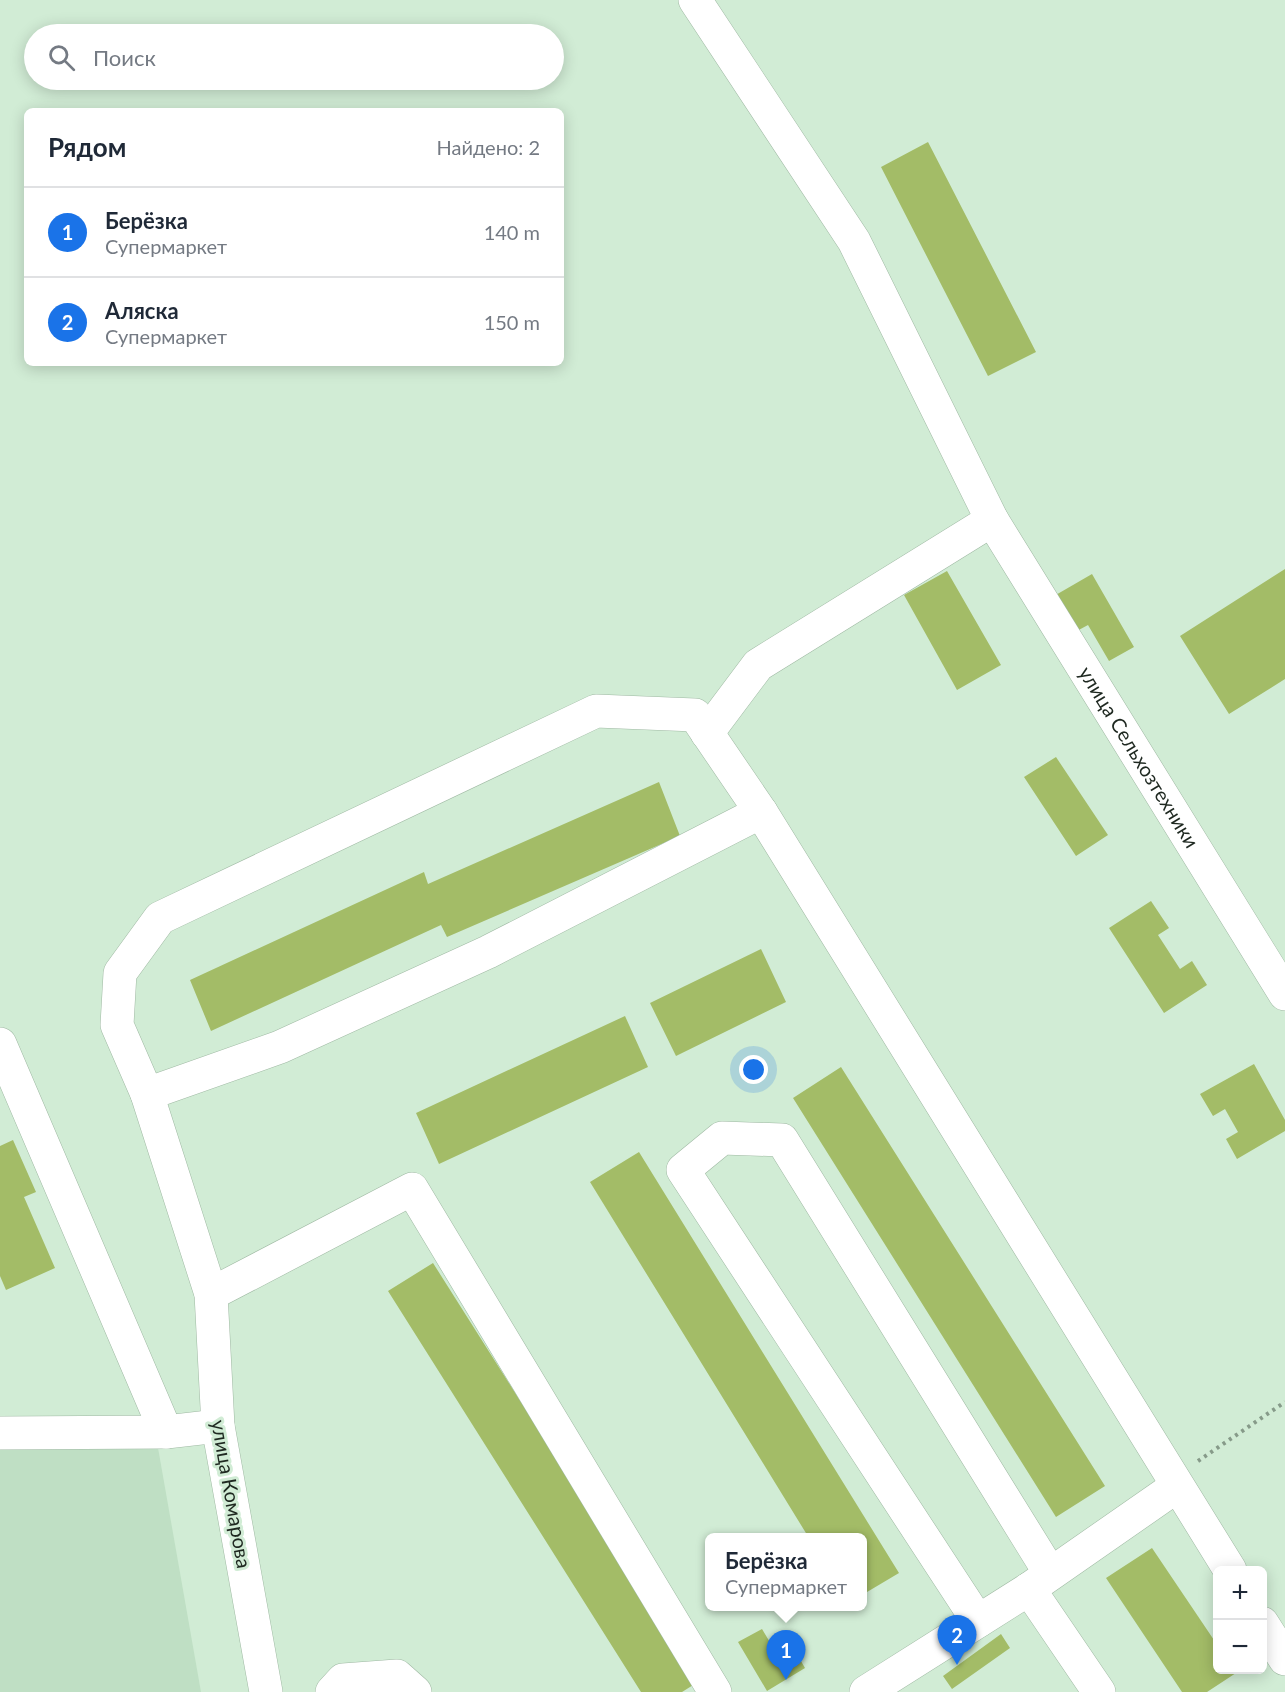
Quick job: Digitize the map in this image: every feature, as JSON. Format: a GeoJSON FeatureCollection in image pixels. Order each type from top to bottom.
{"type":"FeatureCollection","features":[{"type":"Feature","properties":{"kind":"street","name":"улица Сельхозтехники"},"geometry":{"type":"LineString","coordinates":[[695,0],[854,241],[992,520],[1285,994]]}},
{"type":"Feature","properties":{"kind":"street"},"geometry":{"type":"LineString","coordinates":[[992,520],[758,665],[707,734],[761,812],[957,1125],[1228,1566]]}},
{"type":"Feature","properties":{"kind":"street","name":"улица Комарова"},"geometry":{"type":"LineString","coordinates":[[266,1692],[218,1426],[211,1294],[147,1094],[117,1025],[120,973],[160,918],[596,711],[694,715],[707,734]]}},
{"type":"Feature","properties":{"kind":"street"},"geometry":{"type":"LineString","coordinates":[[147,1094],[280,1047],[488,952],[761,812]]}},
{"type":"Feature","properties":{"kind":"street"},"geometry":{"type":"LineString","coordinates":[[0,1044],[166,1432]]}},
{"type":"Feature","properties":{"kind":"street"},"geometry":{"type":"LineString","coordinates":[[978,1621],[683,1170],[722,1138],[782,1140],[1040,1581],[1099,1692]]}},
{"type":"Feature","properties":{"kind":"street"},"geometry":{"type":"LineString","coordinates":[[211,1294],[412,1189],[715,1692]]}},
{"type":"Feature","properties":{"kind":"street"},"geometry":{"type":"LineString","coordinates":[[0,1433],[166,1432],[218,1426]]}},
{"type":"Feature","properties":{"kind":"street"},"geometry":{"type":"LineString","coordinates":[[866,1692],[1040,1581],[1175,1482]]}},
{"type":"Feature","properties":{"kind":"street"},"geometry":{"type":"LineString","coordinates":[[1267,1630],[1285,1659]]}},
{"type":"Feature","properties":{"kind":"street"},"geometry":{"type":"LineString","coordinates":[[332,1692],[343,1680],[397,1676],[415,1692]]}},
{"type":"Feature","properties":{"kind":"path"},"geometry":{"type":"LineString","coordinates":[[1175,1482],[1285,1402]]}},
{"type":"Feature","properties":{"kind":"shaded area"},"geometry":{"type":"Polygon","coordinates":[[[154,1425],[201,1692],[0,1692],[0,1442],[154,1425]]]}},
{"type":"Feature","properties":{"kind":"building"},"geometry":{"type":"Polygon","coordinates":[[[928,142],[1036,352],[988,376],[881,167],[928,142]]]}},
{"type":"Feature","properties":{"kind":"building"},"geometry":{"type":"Polygon","coordinates":[[[1285,569],[1285,679],[1229,714],[1180,636],[1285,569]]]}},
{"type":"Feature","properties":{"kind":"building"},"geometry":{"type":"Polygon","coordinates":[[[947,571],[1001,665],[957,690],[904,595],[947,571]]]}},
{"type":"Feature","properties":{"kind":"building"},"geometry":{"type":"Polygon","coordinates":[[[1092,574],[1134,647],[1109,661],[1088,625],[1075,632],[1054,596],[1092,574]]]}},
{"type":"Feature","properties":{"kind":"building"},"geometry":{"type":"Polygon","coordinates":[[[1056,757],[1108,835],[1076,856],[1024,777],[1056,757]]]}},
{"type":"Feature","properties":{"kind":"building"},"geometry":{"type":"Polygon","coordinates":[[[659,782],[680,836],[447,937],[441,925],[211,1031],[190,980],[424,872],[428,884],[659,782]]]}},
{"type":"Feature","properties":{"kind":"building"},"geometry":{"type":"Polygon","coordinates":[[[1151,901],[1169,928],[1158,935],[1180,969],[1192,961],[1207,985],[1164,1013],[1109,928],[1151,901]]]}},
{"type":"Feature","properties":{"kind":"building"},"geometry":{"type":"Polygon","coordinates":[[[761,949],[786,1002],[676,1056],[650,1003],[761,949]]]}},
{"type":"Feature","properties":{"kind":"building"},"geometry":{"type":"Polygon","coordinates":[[[625,1016],[648,1067],[439,1164],[416,1113],[625,1016]]]}},
{"type":"Feature","properties":{"kind":"building"},"geometry":{"type":"Polygon","coordinates":[[[1254,1064],[1285,1120],[1285,1131],[1237,1159],[1226,1139],[1238,1132],[1225,1109],[1213,1116],[1200,1094],[1254,1064]]]}},
{"type":"Feature","properties":{"kind":"building"},"geometry":{"type":"Polygon","coordinates":[[[841,1067],[1105,1486],[1056,1517],[793,1098],[841,1067]]]}},
{"type":"Feature","properties":{"kind":"building"},"geometry":{"type":"Polygon","coordinates":[[[13,1140],[36,1192],[24,1197],[55,1268],[6,1290],[0,1276],[0,1146],[13,1140]]]}},
{"type":"Feature","properties":{"kind":"building"},"geometry":{"type":"Polygon","coordinates":[[[639,1152],[899,1573],[867,1592],[867,1533],[806,1533],[590,1182],[639,1152]]]}},
{"type":"Feature","properties":{"kind":"building"},"geometry":{"type":"Polygon","coordinates":[[[433,1263],[698,1682],[682,1692],[641,1692],[388,1291],[433,1263]]]}},
{"type":"Feature","properties":{"kind":"building"},"geometry":{"type":"Polygon","coordinates":[[[1152,1548],[1213,1639],[1213,1674],[1234,1674],[1207,1692],[1182,1692],[1106,1578],[1152,1548]]]}},
{"type":"Feature","properties":{"kind":"building"},"geometry":{"type":"Polygon","coordinates":[[[762,1629],[771,1644],[786,1635],[805,1668],[767,1691],[738,1642],[762,1629]]]}},
{"type":"Feature","properties":{"kind":"building"},"geometry":{"type":"Polygon","coordinates":[[[1001,1634],[1010,1648],[952,1689],[943,1676],[1001,1634]]]}},
{"type":"Feature","properties":{"kind":"place","name":"Аляска"},"geometry":{"type":"Point","coordinates":[957,1665]}},
{"type":"Feature","properties":{"kind":"place","name":"Берёзка"},"geometry":{"type":"Point","coordinates":[786,1680]}}]}
